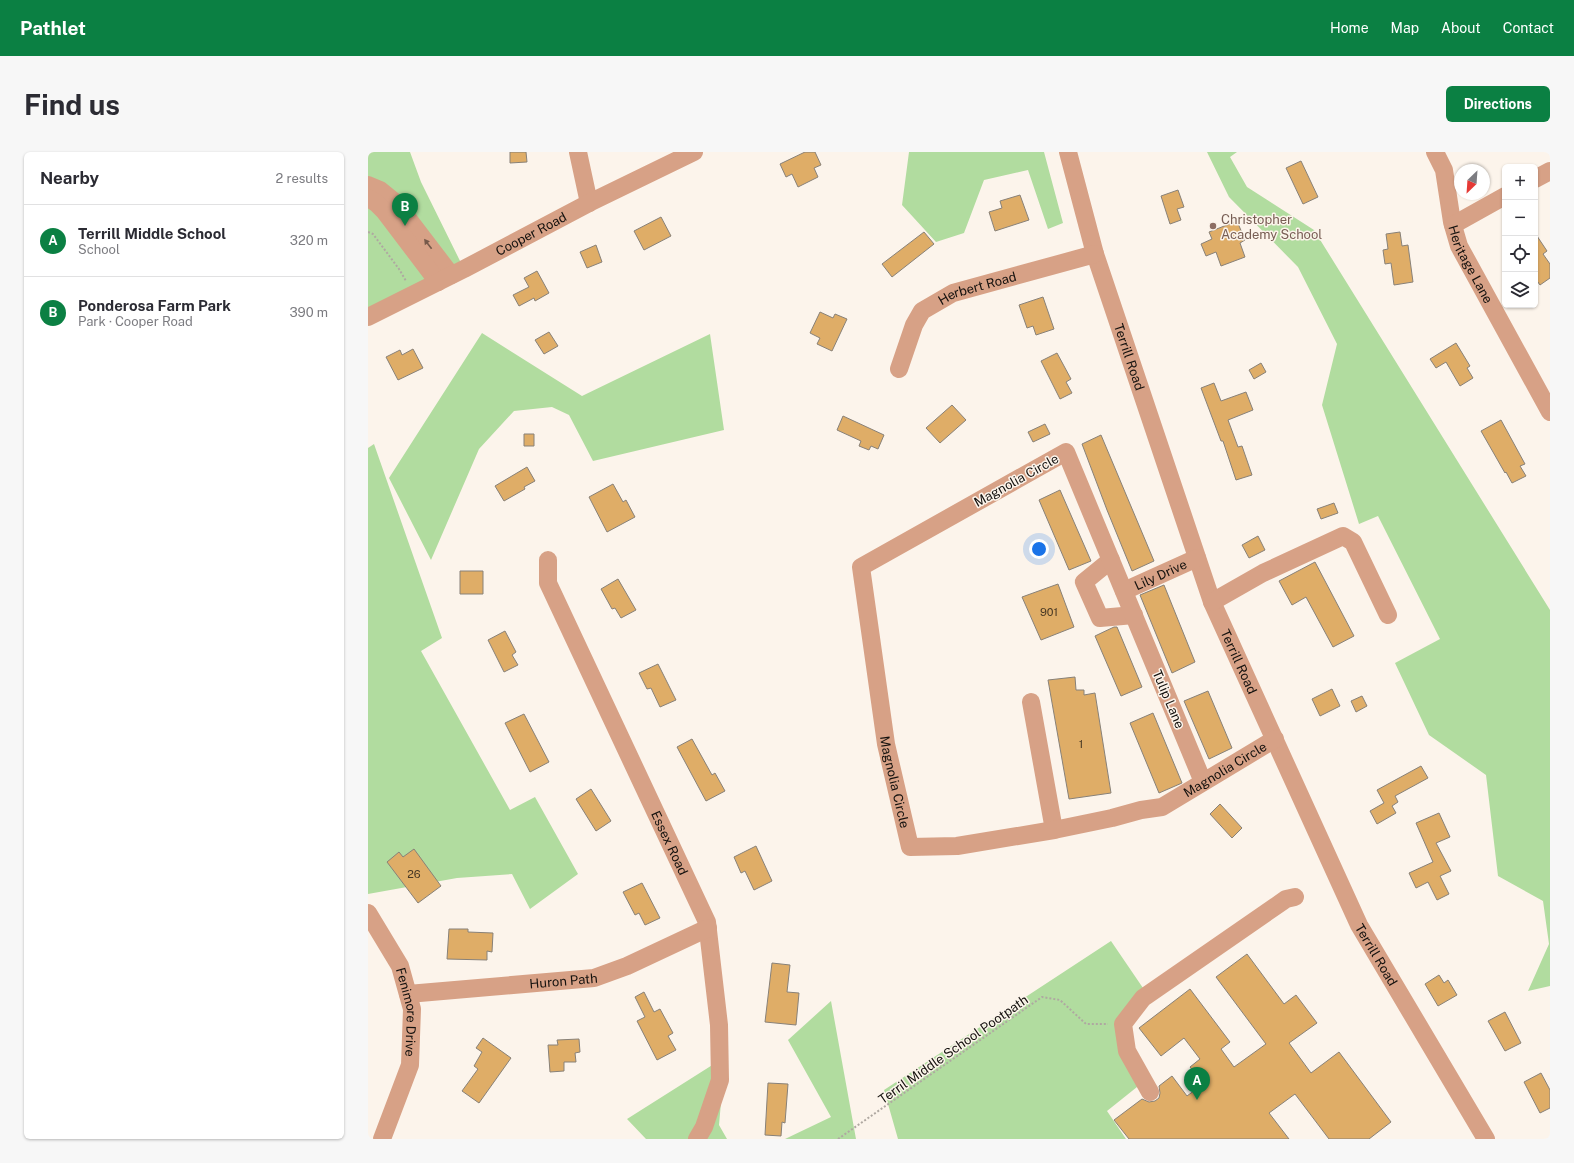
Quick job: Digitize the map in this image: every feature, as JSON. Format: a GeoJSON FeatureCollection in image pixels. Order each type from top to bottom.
{"type":"FeatureCollection","features":[{"type":"Feature","properties":{"kind":"street"},"geometry":{"type":"LineString","coordinates":[[578,152],[589,203]]}},
{"type":"Feature","properties":{"kind":"street","name":"Cooper Road"},"geometry":{"type":"LineString","coordinates":[[368,317],[589,203],[694,152]]}},
{"type":"Feature","properties":{"kind":"street","name":"Terrill Road"},"geometry":{"type":"LineString","coordinates":[[1068,152],[1095,254],[1212,602],[1359,925],[1486,1139]]}},
{"type":"Feature","properties":{"kind":"street","name":"Heritage Lane"},"geometry":{"type":"LineString","coordinates":[[1435,152],[1444,170],[1453,225],[1459,246],[1550,412]]}},
{"type":"Feature","properties":{"kind":"street"},"geometry":{"type":"LineString","coordinates":[[1538,177],[1550,171]]}},
{"type":"Feature","properties":{"kind":"street"},"geometry":{"type":"LineString","coordinates":[[368,185],[387,194],[394,212],[444,279]]}},
{"type":"Feature","properties":{"kind":"street"},"geometry":{"type":"LineString","coordinates":[[368,198],[394,212]]}},
{"type":"Feature","properties":{"kind":"street"},"geometry":{"type":"LineString","coordinates":[[1453,225],[1502,198]]}},
{"type":"Feature","properties":{"kind":"street","name":"Herbert Road"},"geometry":{"type":"LineString","coordinates":[[899,369],[914,326],[922,311],[953,293],[1095,254]]}},
{"type":"Feature","properties":{"kind":"street","name":"Tulip Lane"},"geometry":{"type":"LineString","coordinates":[[1066,452],[1203,782]]}},
{"type":"Feature","properties":{"kind":"street","name":"Magnolia Circle"},"geometry":{"type":"LineString","coordinates":[[1066,452],[860,566],[886,744],[910,847],[957,846],[1054,830],[1112,818],[1141,810],[1162,807],[1275,739]]}},
{"type":"Feature","properties":{"kind":"street"},"geometry":{"type":"LineString","coordinates":[[1212,602],[1264,572],[1343,536],[1353,542],[1388,615]]}},
{"type":"Feature","properties":{"kind":"street","name":"Lily Drive"},"geometry":{"type":"LineString","coordinates":[[1124,591],[1197,558]]}},
{"type":"Feature","properties":{"kind":"street","name":"Essex Road"},"geometry":{"type":"LineString","coordinates":[[548,560],[548,583],[704,915],[708,928],[719,1025],[720,1080],[704,1127],[697,1139]]}},
{"type":"Feature","properties":{"kind":"street"},"geometry":{"type":"LineString","coordinates":[[1111,560],[1084,582],[1100,618],[1134,615]]}},
{"type":"Feature","properties":{"kind":"street"},"geometry":{"type":"LineString","coordinates":[[1031,702],[1054,830]]}},
{"type":"Feature","properties":{"kind":"street"},"geometry":{"type":"LineString","coordinates":[[1150,1092],[1127,1051],[1123,1024],[1143,998],[1286,899],[1295,897]]}},
{"type":"Feature","properties":{"kind":"street","name":"Fenimore Drive"},"geometry":{"type":"LineString","coordinates":[[368,914],[400,966],[412,1009],[410,1065],[382,1139]]}},
{"type":"Feature","properties":{"kind":"street","name":"Huron Path"},"geometry":{"type":"LineString","coordinates":[[408,994],[594,978],[627,966],[708,928]]}},
{"type":"Feature","properties":{"kind":"path"},"geometry":{"type":"LineString","coordinates":[[368,232],[373,234],[399,269],[413,294]]}},
{"type":"Feature","properties":{"kind":"path","name":"Terril Middle School Pootpath"},"geometry":{"type":"LineString","coordinates":[[838,1139],[1042,997],[1060,1000],[1086,1024],[1123,1024]]}},
{"type":"Feature","properties":{"kind":"green space"},"geometry":{"type":"Polygon","coordinates":[[[368,152],[410,152],[421,182],[464,269],[368,317],[368,152]]]}},
{"type":"Feature","properties":{"kind":"green space"},"geometry":{"type":"Polygon","coordinates":[[[909,152],[1044,152],[1063,223],[1048,229],[1028,170],[984,180],[964,233],[936,242],[902,205],[909,152]]]}},
{"type":"Feature","properties":{"kind":"green space"},"geometry":{"type":"Polygon","coordinates":[[[1207,152],[1237,152],[1230,157],[1247,187],[1314,230],[1550,610],[1550,986],[1528,991],[1549,944],[1543,901],[1498,876],[1486,775],[1429,735],[1395,663],[1440,639],[1378,516],[1359,524],[1322,405],[1337,344],[1298,267],[1229,197],[1207,152]]]}},
{"type":"Feature","properties":{"kind":"green space"},"geometry":{"type":"Polygon","coordinates":[[[482,333],[582,396],[710,334],[724,430],[593,461],[569,415],[552,407],[514,411],[479,449],[431,560],[389,478],[482,333]]]}},
{"type":"Feature","properties":{"kind":"green space"},"geometry":{"type":"Polygon","coordinates":[[[374,444],[442,638],[421,651],[510,810],[535,797],[578,874],[530,909],[512,874],[457,878],[368,894],[368,448],[374,444]]]}},
{"type":"Feature","properties":{"kind":"green space"},"geometry":{"type":"Polygon","coordinates":[[[1111,941],[1143,988],[1116,1030],[1142,1083],[1107,1111],[1126,1139],[898,1139],[884,1090],[1111,941]]]}},
{"type":"Feature","properties":{"kind":"green space"},"geometry":{"type":"Polygon","coordinates":[[[831,1001],[856,1139],[785,1139],[831,1117],[788,1040],[831,1001]]]}},
{"type":"Feature","properties":{"kind":"green space"},"geometry":{"type":"Polygon","coordinates":[[[725,1057],[719,1125],[727,1139],[646,1139],[627,1119],[725,1057]]]}},
{"type":"Feature","properties":{"kind":"building"},"geometry":{"type":"Polygon","coordinates":[[[510,152],[526,152],[527,162],[510,163],[510,152]]]}},
{"type":"Feature","properties":{"kind":"building"},"geometry":{"type":"Polygon","coordinates":[[[805,152],[815,152],[821,165],[814,168],[818,177],[798,187],[792,174],[786,177],[780,164],[805,152]]]}},
{"type":"Feature","properties":{"kind":"building"},"geometry":{"type":"Polygon","coordinates":[[[1301,161],[1318,197],[1303,204],[1286,168],[1301,161]]]}},
{"type":"Feature","properties":{"kind":"building"},"geometry":{"type":"Polygon","coordinates":[[[1178,190],[1184,207],[1177,209],[1181,220],[1170,224],[1161,196],[1178,190]]]}},
{"type":"Feature","properties":{"kind":"building"},"geometry":{"type":"Polygon","coordinates":[[[1020,195],[1029,220],[995,231],[989,212],[1002,208],[1000,201],[1020,195]]]}},
{"type":"Feature","properties":{"kind":"building"},"geometry":{"type":"Polygon","coordinates":[[[661,217],[671,236],[644,250],[634,231],[661,217]]]}},
{"type":"Feature","properties":{"kind":"building"},"geometry":{"type":"Polygon","coordinates":[[[1237,221],[1245,240],[1240,243],[1245,257],[1221,266],[1216,252],[1206,256],[1201,244],[1212,239],[1209,232],[1237,221]]]}},
{"type":"Feature","properties":{"kind":"building"},"geometry":{"type":"Polygon","coordinates":[[[924,232],[934,244],[892,277],[882,264],[924,232]]]}},
{"type":"Feature","properties":{"kind":"building"},"geometry":{"type":"Polygon","coordinates":[[[1400,232],[1402,246],[1408,245],[1413,282],[1394,285],[1391,263],[1385,264],[1383,250],[1388,249],[1386,234],[1400,232]]]}},
{"type":"Feature","properties":{"kind":"building"},"geometry":{"type":"Polygon","coordinates":[[[1538,238],[1547,251],[1543,254],[1550,264],[1550,278],[1540,285],[1538,282],[1538,238]]]}},
{"type":"Feature","properties":{"kind":"building"},"geometry":{"type":"Polygon","coordinates":[[[596,245],[602,262],[587,268],[580,252],[596,245]]]}},
{"type":"Feature","properties":{"kind":"building"},"geometry":{"type":"Polygon","coordinates":[[[537,271],[549,293],[535,301],[534,298],[519,306],[513,295],[529,287],[524,278],[537,271]]]}},
{"type":"Feature","properties":{"kind":"building"},"geometry":{"type":"Polygon","coordinates":[[[1043,297],[1054,329],[1036,335],[1033,326],[1027,328],[1019,305],[1043,297]]]}},
{"type":"Feature","properties":{"kind":"building"},"geometry":{"type":"Polygon","coordinates":[[[820,312],[833,318],[835,314],[847,319],[832,351],[817,344],[820,338],[810,333],[820,312]]]}},
{"type":"Feature","properties":{"kind":"building"},"geometry":{"type":"Polygon","coordinates":[[[549,332],[558,346],[544,354],[535,340],[549,332]]]}},
{"type":"Feature","properties":{"kind":"building"},"geometry":{"type":"Polygon","coordinates":[[[1456,343],[1470,366],[1467,368],[1473,378],[1460,386],[1446,362],[1436,368],[1430,359],[1456,343]]]}},
{"type":"Feature","properties":{"kind":"building"},"geometry":{"type":"Polygon","coordinates":[[[413,349],[423,368],[398,380],[386,357],[400,350],[402,355],[413,349]]]}},
{"type":"Feature","properties":{"kind":"building"},"geometry":{"type":"Polygon","coordinates":[[[1057,353],[1071,379],[1066,382],[1072,393],[1060,399],[1041,361],[1057,353]]]}},
{"type":"Feature","properties":{"kind":"building"},"geometry":{"type":"Polygon","coordinates":[[[1261,363],[1266,372],[1254,379],[1249,370],[1261,363]]]}},
{"type":"Feature","properties":{"kind":"building"},"geometry":{"type":"Polygon","coordinates":[[[1214,383],[1221,401],[1246,392],[1253,410],[1228,420],[1238,447],[1242,446],[1252,475],[1236,480],[1223,441],[1221,441],[1201,388],[1214,383]]]}},
{"type":"Feature","properties":{"kind":"building"},"geometry":{"type":"Polygon","coordinates":[[[952,405],[966,420],[940,443],[926,428],[952,405]]]}},
{"type":"Feature","properties":{"kind":"building"},"geometry":{"type":"Polygon","coordinates":[[[843,416],[884,435],[878,449],[871,446],[869,450],[859,446],[861,441],[837,430],[843,416]]]}},
{"type":"Feature","properties":{"kind":"building"},"geometry":{"type":"Polygon","coordinates":[[[1501,420],[1525,464],[1520,466],[1526,476],[1512,483],[1481,431],[1501,420]]]}},
{"type":"Feature","properties":{"kind":"building"},"geometry":{"type":"Polygon","coordinates":[[[1045,424],[1050,434],[1033,442],[1028,432],[1045,424]]]}},
{"type":"Feature","properties":{"kind":"building"},"geometry":{"type":"Polygon","coordinates":[[[524,434],[534,434],[534,446],[524,446],[524,434]]]}},
{"type":"Feature","properties":{"kind":"building"},"geometry":{"type":"Polygon","coordinates":[[[1101,435],[1154,561],[1132,571],[1082,444],[1101,435]]]}},
{"type":"Feature","properties":{"kind":"building"},"geometry":{"type":"Polygon","coordinates":[[[527,467],[535,481],[524,487],[525,489],[504,501],[495,486],[527,467]]]}},
{"type":"Feature","properties":{"kind":"building"},"geometry":{"type":"Polygon","coordinates":[[[613,484],[623,502],[626,500],[635,517],[607,532],[589,497],[613,484]]]}},
{"type":"Feature","properties":{"kind":"building"},"geometry":{"type":"Polygon","coordinates":[[[1060,490],[1091,561],[1069,570],[1039,500],[1060,490]]]}},
{"type":"Feature","properties":{"kind":"building"},"geometry":{"type":"Polygon","coordinates":[[[1334,503],[1338,513],[1321,519],[1317,509],[1334,503]]]}},
{"type":"Feature","properties":{"kind":"building"},"geometry":{"type":"Polygon","coordinates":[[[1258,536],[1265,550],[1249,558],[1242,545],[1258,536]]]}},
{"type":"Feature","properties":{"kind":"building"},"geometry":{"type":"Polygon","coordinates":[[[1315,562],[1354,636],[1333,647],[1306,597],[1292,605],[1279,581],[1315,562]]]}},
{"type":"Feature","properties":{"kind":"building"},"geometry":{"type":"Polygon","coordinates":[[[460,571],[483,571],[483,594],[460,594],[460,571]]]}},
{"type":"Feature","properties":{"kind":"building"},"geometry":{"type":"Polygon","coordinates":[[[618,579],[636,610],[621,618],[615,608],[612,609],[601,589],[618,579]]]}},
{"type":"Feature","properties":{"kind":"building"},"geometry":{"type":"Polygon","coordinates":[[[1058,584],[1074,627],[1041,640],[1022,597],[1058,584]]]}},
{"type":"Feature","properties":{"kind":"building"},"geometry":{"type":"Polygon","coordinates":[[[1164,585],[1195,662],[1172,673],[1140,595],[1164,585]]]}},
{"type":"Feature","properties":{"kind":"building"},"geometry":{"type":"Polygon","coordinates":[[[1117,627],[1142,687],[1121,696],[1095,636],[1117,627]]]}},
{"type":"Feature","properties":{"kind":"building"},"geometry":{"type":"Polygon","coordinates":[[[505,631],[516,652],[512,655],[518,665],[504,672],[488,640],[505,631]]]}},
{"type":"Feature","properties":{"kind":"building"},"geometry":{"type":"Polygon","coordinates":[[[658,664],[676,700],[660,707],[651,688],[647,689],[639,673],[658,664]]]}},
{"type":"Feature","properties":{"kind":"building"},"geometry":{"type":"Polygon","coordinates":[[[1075,677],[1076,690],[1084,690],[1084,695],[1095,693],[1111,793],[1069,799],[1048,680],[1075,677]]]}},
{"type":"Feature","properties":{"kind":"building"},"geometry":{"type":"Polygon","coordinates":[[[1332,689],[1340,706],[1320,716],[1312,699],[1332,689]]]}},
{"type":"Feature","properties":{"kind":"building"},"geometry":{"type":"Polygon","coordinates":[[[1208,691],[1232,748],[1209,759],[1184,701],[1208,691]]]}},
{"type":"Feature","properties":{"kind":"building"},"geometry":{"type":"Polygon","coordinates":[[[1362,696],[1367,706],[1356,712],[1351,701],[1362,696]]]}},
{"type":"Feature","properties":{"kind":"building"},"geometry":{"type":"Polygon","coordinates":[[[1153,713],[1182,783],[1159,793],[1130,723],[1153,713]]]}},
{"type":"Feature","properties":{"kind":"building"},"geometry":{"type":"Polygon","coordinates":[[[524,714],[549,762],[530,772],[505,723],[524,714]]]}},
{"type":"Feature","properties":{"kind":"building"},"geometry":{"type":"Polygon","coordinates":[[[692,739],[712,775],[715,773],[725,791],[706,801],[677,747],[692,739]]]}},
{"type":"Feature","properties":{"kind":"building"},"geometry":{"type":"Polygon","coordinates":[[[1421,766],[1428,778],[1395,796],[1398,802],[1392,806],[1396,813],[1377,824],[1370,811],[1384,803],[1377,790],[1421,766]]]}},
{"type":"Feature","properties":{"kind":"building"},"geometry":{"type":"Polygon","coordinates":[[[591,789],[611,821],[596,831],[576,799],[591,789]]]}},
{"type":"Feature","properties":{"kind":"building"},"geometry":{"type":"Polygon","coordinates":[[[1220,804],[1242,828],[1232,838],[1210,814],[1220,804]]]}},
{"type":"Feature","properties":{"kind":"building"},"geometry":{"type":"Polygon","coordinates":[[[1439,813],[1450,837],[1436,843],[1451,871],[1440,876],[1449,894],[1437,900],[1428,882],[1416,888],[1409,873],[1433,862],[1416,823],[1439,813]]]}},
{"type":"Feature","properties":{"kind":"building"},"geometry":{"type":"Polygon","coordinates":[[[756,846],[772,881],[754,890],[745,871],[741,873],[734,857],[756,846]]]}},
{"type":"Feature","properties":{"kind":"building"},"geometry":{"type":"Polygon","coordinates":[[[414,849],[441,886],[418,903],[387,862],[399,852],[403,857],[414,849]]]}},
{"type":"Feature","properties":{"kind":"building"},"geometry":{"type":"Polygon","coordinates":[[[642,883],[660,918],[645,925],[639,913],[635,915],[623,892],[642,883]]]}},
{"type":"Feature","properties":{"kind":"building"},"geometry":{"type":"Polygon","coordinates":[[[449,929],[468,929],[468,932],[493,933],[492,952],[487,951],[487,960],[447,959],[449,929]]]}},
{"type":"Feature","properties":{"kind":"building"},"geometry":{"type":"Polygon","coordinates":[[[1247,954],[1284,1004],[1296,995],[1317,1023],[1289,1043],[1311,1073],[1339,1052],[1391,1122],[1369,1139],[1329,1139],[1295,1094],[1269,1113],[1289,1139],[1129,1139],[1114,1120],[1142,1099],[1149,1102],[1155,1101],[1159,1098],[1159,1086],[1172,1076],[1187,1096],[1203,1084],[1190,1067],[1200,1059],[1184,1038],[1161,1056],[1139,1028],[1190,989],[1230,1042],[1221,1049],[1234,1067],[1266,1044],[1216,977],[1247,954]]]}},
{"type":"Feature","properties":{"kind":"building"},"geometry":{"type":"Polygon","coordinates":[[[772,963],[790,965],[787,992],[799,993],[796,1025],[765,1022],[772,963]]]}},
{"type":"Feature","properties":{"kind":"building"},"geometry":{"type":"Polygon","coordinates":[[[1439,975],[1444,983],[1448,980],[1457,995],[1438,1006],[1425,984],[1439,975]]]}},
{"type":"Feature","properties":{"kind":"building"},"geometry":{"type":"Polygon","coordinates":[[[644,992],[654,1012],[660,1009],[673,1033],[668,1036],[676,1050],[657,1060],[637,1021],[645,1017],[635,997],[644,992]]]}},
{"type":"Feature","properties":{"kind":"building"},"geometry":{"type":"Polygon","coordinates":[[[1505,1012],[1521,1043],[1505,1051],[1488,1021],[1505,1012]]]}},
{"type":"Feature","properties":{"kind":"building"},"geometry":{"type":"Polygon","coordinates":[[[483,1038],[511,1058],[479,1103],[462,1091],[478,1069],[474,1066],[482,1052],[476,1048],[483,1038]]]}},
{"type":"Feature","properties":{"kind":"building"},"geometry":{"type":"Polygon","coordinates":[[[579,1039],[580,1052],[575,1053],[576,1062],[564,1062],[564,1071],[550,1072],[548,1045],[558,1045],[557,1040],[579,1039]]]}},
{"type":"Feature","properties":{"kind":"building"},"geometry":{"type":"Polygon","coordinates":[[[1541,1073],[1550,1090],[1550,1108],[1540,1113],[1524,1082],[1541,1073]]]}},
{"type":"Feature","properties":{"kind":"building"},"geometry":{"type":"Polygon","coordinates":[[[768,1083],[788,1084],[785,1123],[782,1122],[781,1136],[765,1135],[768,1083]]]}},
{"type":"Feature","properties":{"kind":"place","name":"Ponderosa Farm Park"},"geometry":{"type":"Point","coordinates":[405,226]}},
{"type":"Feature","properties":{"kind":"place","name":"Christopher Academy School"},"geometry":{"type":"Point","coordinates":[1213,226]}},
{"type":"Feature","properties":{"kind":"place","name":"Terrill Middle School"},"geometry":{"type":"Point","coordinates":[1197,1100]}}]}
